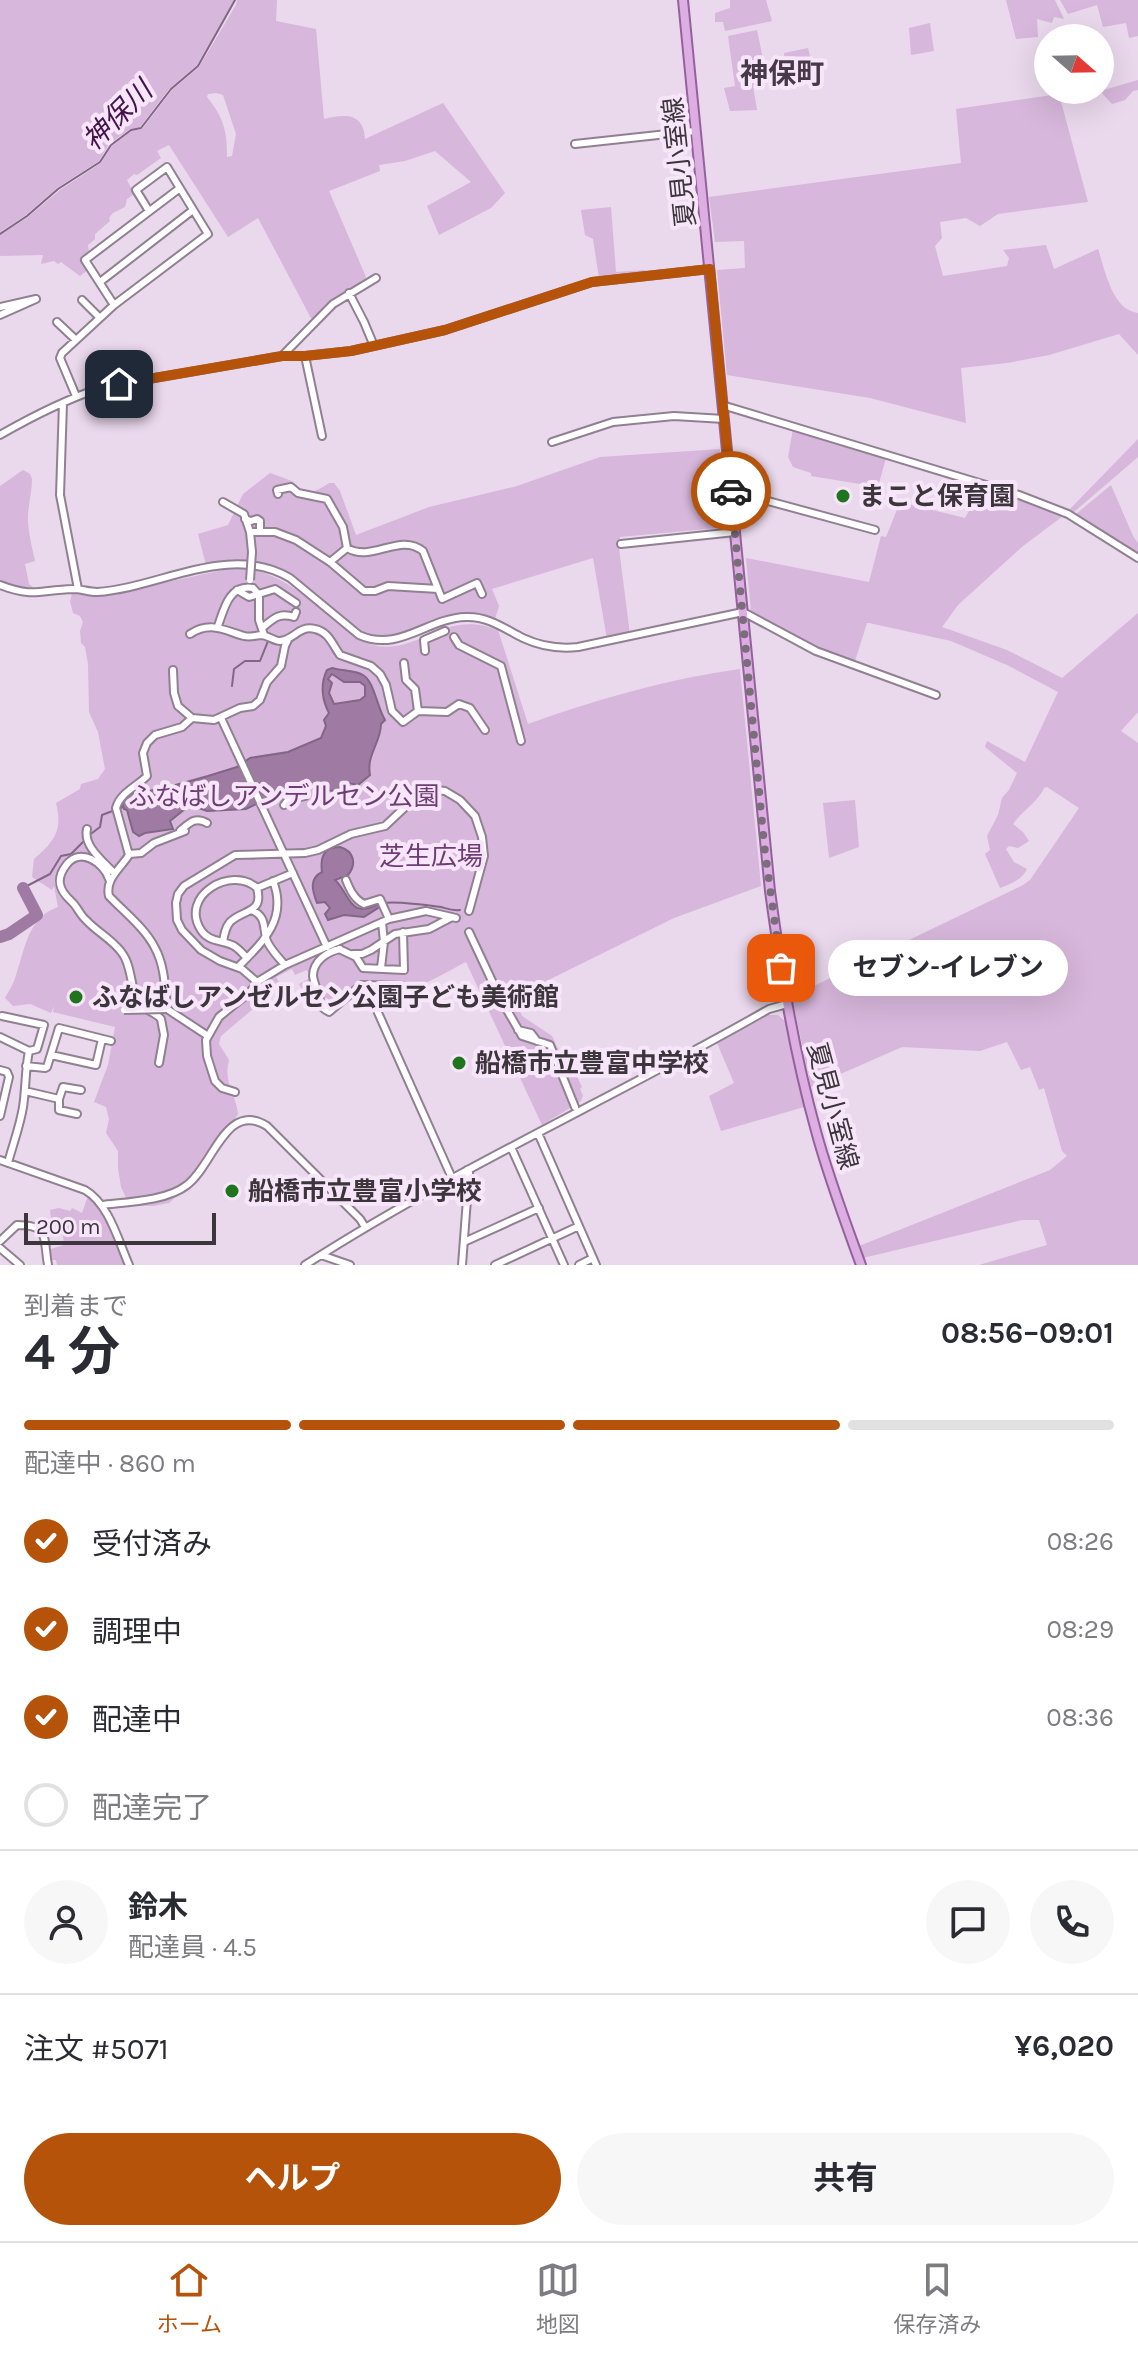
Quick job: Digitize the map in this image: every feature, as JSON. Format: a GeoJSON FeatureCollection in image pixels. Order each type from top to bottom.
{"type":"FeatureCollection","features":[{"type":"Feature","properties":{"kind":"main road","name":"夏見小室線"},"geometry":{"type":"LineString","coordinates":[[683,0],[770,891],[787,1004],[817,1134],[861,1265]]}},
{"type":"Feature","properties":{"kind":"street"},"geometry":{"type":"LineString","coordinates":[[575,144],[695,131]]}},
{"type":"Feature","properties":{"kind":"street"},"geometry":{"type":"LineString","coordinates":[[76,396],[60,358],[62,353],[114,305],[208,234],[167,167],[136,190],[149,211]]}},
{"type":"Feature","properties":{"kind":"street"},"geometry":{"type":"LineString","coordinates":[[114,305],[85,260],[180,188]]}},
{"type":"Feature","properties":{"kind":"street"},"geometry":{"type":"LineString","coordinates":[[100,282],[193,210]]}},
{"type":"Feature","properties":{"kind":"street"},"geometry":{"type":"LineString","coordinates":[[0,435],[76,396],[103,387],[282,356],[351,351],[445,330],[592,282],[710,269]]}},
{"type":"Feature","properties":{"kind":"street"},"geometry":{"type":"LineString","coordinates":[[282,356],[315,321],[349,293],[376,278]]}},
{"type":"Feature","properties":{"kind":"street"},"geometry":{"type":"LineString","coordinates":[[349,293],[374,346]]}},
{"type":"Feature","properties":{"kind":"street"},"geometry":{"type":"LineString","coordinates":[[0,307],[36,299],[0,315]]}},
{"type":"Feature","properties":{"kind":"street"},"geometry":{"type":"LineString","coordinates":[[82,300],[100,318]]}},
{"type":"Feature","properties":{"kind":"street"},"geometry":{"type":"LineString","coordinates":[[57,322],[76,340]]}},
{"type":"Feature","properties":{"kind":"street"},"geometry":{"type":"LineString","coordinates":[[305,356],[322,436]]}},
{"type":"Feature","properties":{"kind":"street"},"geometry":{"type":"LineString","coordinates":[[63,403],[60,495],[78,589]]}},
{"type":"Feature","properties":{"kind":"street"},"geometry":{"type":"LineString","coordinates":[[722,405],[1019,495],[1068,514],[1138,558]]}},
{"type":"Feature","properties":{"kind":"street"},"geometry":{"type":"LineString","coordinates":[[552,442],[613,422],[674,416],[724,419]]}},
{"type":"Feature","properties":{"kind":"street"},"geometry":{"type":"LineString","coordinates":[[278,494],[277,490],[291,487],[298,493],[327,499],[343,527],[347,548]]}},
{"type":"Feature","properties":{"kind":"street"},"geometry":{"type":"LineString","coordinates":[[731,491],[875,530]]}},
{"type":"Feature","properties":{"kind":"street"},"geometry":{"type":"LineString","coordinates":[[223,502],[241,510],[245,519],[252,552],[250,584],[259,595],[258,614],[263,632],[276,641],[284,654]]}},
{"type":"Feature","properties":{"kind":"street"},"geometry":{"type":"LineString","coordinates":[[245,519],[260,521],[260,531]]}},
{"type":"Feature","properties":{"kind":"street"},"geometry":{"type":"LineString","coordinates":[[250,532],[275,532],[296,540],[330,562],[364,591],[388,586],[438,589]]}},
{"type":"Feature","properties":{"kind":"street"},"geometry":{"type":"LineString","coordinates":[[621,544],[735,532]]}},
{"type":"Feature","properties":{"kind":"street"},"geometry":{"type":"LineString","coordinates":[[347,548],[361,554],[406,543],[415,545],[423,551],[442,599],[477,583],[482,594]]}},
{"type":"Feature","properties":{"kind":"street"},"geometry":{"type":"LineString","coordinates":[[330,562],[347,548]]}},
{"type":"Feature","properties":{"kind":"street"},"geometry":{"type":"LineString","coordinates":[[0,585],[18,591],[41,593],[78,589],[95,592],[228,564],[254,564],[290,578],[359,635],[368,638],[384,641],[400,639],[452,619],[466,617],[488,620],[541,645],[558,648],[743,612],[816,651],[936,695]]}},
{"type":"Feature","properties":{"kind":"street"},"geometry":{"type":"LineString","coordinates":[[218,626],[228,600],[237,590],[250,584]]}},
{"type":"Feature","properties":{"kind":"street"},"geometry":{"type":"LineString","coordinates":[[237,590],[249,597],[275,589],[296,603]]}},
{"type":"Feature","properties":{"kind":"street"},"geometry":{"type":"LineString","coordinates":[[190,634],[205,627],[218,626],[245,636],[263,632],[279,615],[286,614],[295,614],[304,628]]}},
{"type":"Feature","properties":{"kind":"street"},"geometry":{"type":"LineString","coordinates":[[276,641],[289,638],[304,628],[314,628],[331,638],[340,655],[375,669],[384,680],[392,711],[403,722],[418,711],[447,712],[459,704],[470,708],[485,730]]}},
{"type":"Feature","properties":{"kind":"street"},"geometry":{"type":"LineString","coordinates":[[425,651],[424,640],[445,631]]}},
{"type":"Feature","properties":{"kind":"street"},"geometry":{"type":"LineString","coordinates":[[173,670],[178,706],[192,718],[207,721],[221,718],[233,710],[253,706],[260,700],[267,682],[281,666],[289,638]]}},
{"type":"Feature","properties":{"kind":"street"},"geometry":{"type":"LineString","coordinates":[[455,642],[501,666],[521,741]]}},
{"type":"Feature","properties":{"kind":"street"},"geometry":{"type":"LineString","coordinates":[[404,663],[406,680],[415,689],[418,711]]}},
{"type":"Feature","properties":{"kind":"street"},"geometry":{"type":"LineString","coordinates":[[129,854],[117,803],[147,776],[143,753],[151,739],[160,733],[176,731],[192,718]]}},
{"type":"Feature","properties":{"kind":"street"},"geometry":{"type":"LineString","coordinates":[[221,718],[329,946],[362,954],[403,932],[429,929],[454,917],[426,911],[385,920],[329,946],[285,965],[257,982],[251,991],[219,1017],[208,1036],[206,1051],[215,1081],[222,1088],[235,1092]]}},
{"type":"Feature","properties":{"kind":"street"},"geometry":{"type":"LineString","coordinates":[[257,982],[238,967],[212,957],[189,940],[177,920],[176,903],[180,891],[235,855],[300,854],[318,850],[351,834],[380,828],[393,821],[420,793],[445,791],[475,816],[482,837],[483,864],[469,911]]}},
{"type":"Feature","properties":{"kind":"street"},"geometry":{"type":"LineString","coordinates":[[284,805],[288,800],[305,796]]}},
{"type":"Feature","properties":{"kind":"street"},"geometry":{"type":"LineString","coordinates":[[167,1009],[162,967],[156,950],[149,937],[107,892],[114,873],[129,854],[141,853],[154,843],[182,831],[193,820],[207,823]]}},
{"type":"Feature","properties":{"kind":"street"},"geometry":{"type":"LineString","coordinates":[[87,829],[85,836],[88,844],[114,873]]}},
{"type":"Feature","properties":{"kind":"street"},"geometry":{"type":"LineString","coordinates":[[109,883],[102,866],[89,858],[78,857],[65,866],[60,888],[82,917],[124,956],[139,1001],[161,1019],[164,1035],[159,1063]]}},
{"type":"Feature","properties":{"kind":"street"},"geometry":{"type":"LineString","coordinates":[[257,888],[293,873]]}},
{"type":"Feature","properties":{"kind":"street"},"geometry":{"type":"LineString","coordinates":[[223,942],[231,922],[257,904],[257,888],[251,883],[239,879],[210,888],[202,895],[196,913],[197,923],[207,937],[238,948],[247,958]]}},
{"type":"Feature","properties":{"kind":"street"},"geometry":{"type":"LineString","coordinates":[[346,880],[358,901],[364,904],[380,899],[385,920],[381,968]]}},
{"type":"Feature","properties":{"kind":"street"},"geometry":{"type":"LineString","coordinates":[[191,881],[210,888]]}},
{"type":"Feature","properties":{"kind":"street"},"geometry":{"type":"LineString","coordinates":[[238,967],[266,939],[278,909],[278,894],[273,881]]}},
{"type":"Feature","properties":{"kind":"street"},"geometry":{"type":"LineString","coordinates":[[251,910],[263,919],[266,939],[285,965]]}},
{"type":"Feature","properties":{"kind":"street"},"geometry":{"type":"LineString","coordinates":[[189,940],[202,932]]}},
{"type":"Feature","properties":{"kind":"street"},"geometry":{"type":"LineString","coordinates":[[353,954],[363,968],[404,970],[403,932]]}},
{"type":"Feature","properties":{"kind":"street"},"geometry":{"type":"LineString","coordinates":[[469,932],[518,1030],[526,1039],[550,1045],[575,1107]]}},
{"type":"Feature","properties":{"kind":"street"},"geometry":{"type":"LineString","coordinates":[[340,949],[327,953],[313,971],[320,1003],[325,1011],[329,1012],[361,985],[402,986]]}},
{"type":"Feature","properties":{"kind":"street"},"geometry":{"type":"LineString","coordinates":[[371,997],[452,1178]]}},
{"type":"Feature","properties":{"kind":"street"},"geometry":{"type":"LineString","coordinates":[[305,1265],[452,1178],[769,1009],[787,1004]]}},
{"type":"Feature","properties":{"kind":"street"},"geometry":{"type":"LineString","coordinates":[[1,1016],[12,1008]]}},
{"type":"Feature","properties":{"kind":"street"},"geometry":{"type":"LineString","coordinates":[[124,1010],[167,1009],[208,1036]]}},
{"type":"Feature","properties":{"kind":"street"},"geometry":{"type":"LineString","coordinates":[[0,1037],[29,1051],[37,1049],[44,1025],[1,1016]]}},
{"type":"Feature","properties":{"kind":"street"},"geometry":{"type":"LineString","coordinates":[[26,1066],[45,1068],[49,1065],[59,1028],[111,1041]]}},
{"type":"Feature","properties":{"kind":"street"},"geometry":{"type":"LineString","coordinates":[[51,1055],[96,1065],[102,1039]]}},
{"type":"Feature","properties":{"kind":"street"},"geometry":{"type":"LineString","coordinates":[[8,1163],[21,1118],[29,1051]]}},
{"type":"Feature","properties":{"kind":"street"},"geometry":{"type":"LineString","coordinates":[[0,1070],[8,1073],[9,1082],[0,1116]]}},
{"type":"Feature","properties":{"kind":"street"},"geometry":{"type":"LineString","coordinates":[[9,1082],[59,1099]]}},
{"type":"Feature","properties":{"kind":"street"},"geometry":{"type":"LineString","coordinates":[[77,1114],[59,1110],[59,1099],[63,1087],[81,1090]]}},
{"type":"Feature","properties":{"kind":"street"},"geometry":{"type":"LineString","coordinates":[[102,1205],[147,1199],[176,1192],[190,1184],[236,1123],[249,1119],[267,1126],[365,1227]]}},
{"type":"Feature","properties":{"kind":"street"},"geometry":{"type":"LineString","coordinates":[[538,1133],[594,1262],[579,1265]]}},
{"type":"Feature","properties":{"kind":"street"},"geometry":{"type":"LineString","coordinates":[[511,1147],[564,1265]]}},
{"type":"Feature","properties":{"kind":"street"},"geometry":{"type":"LineString","coordinates":[[0,1160],[95,1196],[129,1265]]}},
{"type":"Feature","properties":{"kind":"street"},"geometry":{"type":"LineString","coordinates":[[462,1265],[467,1170]]}},
{"type":"Feature","properties":{"kind":"street"},"geometry":{"type":"LineString","coordinates":[[464,1242],[539,1208]]}},
{"type":"Feature","properties":{"kind":"street"},"geometry":{"type":"LineString","coordinates":[[0,1241],[17,1225],[37,1227],[42,1231],[48,1265]]}},
{"type":"Feature","properties":{"kind":"street"},"geometry":{"type":"LineString","coordinates":[[495,1265],[579,1226]]}},
{"type":"Feature","properties":{"kind":"street"},"geometry":{"type":"LineString","coordinates":[[0,1248],[20,1265]]}},
{"type":"Feature","properties":{"kind":"street"},"geometry":{"type":"LineString","coordinates":[[321,1255],[350,1265]]}},
{"type":"Feature","properties":{"kind":"green space"},"geometry":{"type":"Polygon","coordinates":[[[0,0],[234,0],[197,65],[169,89],[140,127],[130,129],[109,144],[99,161],[57,188],[26,215],[0,232],[0,0]]]}},
{"type":"Feature","properties":{"kind":"green space"},"geometry":{"type":"Polygon","coordinates":[[[237,0],[277,0],[276,21],[316,29],[324,119],[345,116],[357,119],[364,130],[365,139],[443,103],[505,193],[491,208],[439,235],[427,206],[471,182],[435,151],[405,161],[379,165],[380,171],[329,191],[366,277],[332,301],[312,320],[258,218],[228,237],[169,145],[157,151],[161,158],[127,180],[134,194],[127,199],[125,207],[113,213],[110,221],[95,234],[95,239],[88,245],[89,252],[81,259],[88,270],[80,276],[61,262],[41,264],[43,255],[0,256],[0,235],[101,163],[112,146],[131,131],[142,129],[172,90],[199,67],[237,0]],[[208,94],[207,97],[223,125],[227,157],[232,156],[236,134],[223,95],[208,94]]]}},
{"type":"Feature","properties":{"kind":"green space"},"geometry":{"type":"Polygon","coordinates":[[[730,0],[766,0],[772,21],[725,31],[723,22],[715,22],[715,13],[730,8],[730,0]]]}},
{"type":"Feature","properties":{"kind":"green space"},"geometry":{"type":"Polygon","coordinates":[[[1006,0],[1055,0],[1064,19],[1054,17],[1052,23],[1037,19],[1034,37],[1016,39],[1006,0]]]}},
{"type":"Feature","properties":{"kind":"green space"},"geometry":{"type":"Polygon","coordinates":[[[1060,0],[1138,0],[1138,36],[1129,38],[1126,23],[1102,24],[1097,5],[1068,14],[1060,0]]]}},
{"type":"Feature","properties":{"kind":"green space"},"geometry":{"type":"Polygon","coordinates":[[[930,23],[934,51],[911,55],[909,28],[930,23]]]}},
{"type":"Feature","properties":{"kind":"green space"},"geometry":{"type":"Polygon","coordinates":[[[757,30],[766,73],[785,69],[784,53],[808,48],[814,73],[753,86],[757,110],[730,111],[724,88],[735,86],[728,36],[757,30]]]}},
{"type":"Feature","properties":{"kind":"green space"},"geometry":{"type":"Polygon","coordinates":[[[1138,80],[1138,90],[1125,100],[1114,103],[1114,87],[1138,80]]]}},
{"type":"Feature","properties":{"kind":"green space"},"geometry":{"type":"Polygon","coordinates":[[[1034,98],[1034,104],[1062,104],[1088,202],[998,214],[980,226],[966,218],[940,222],[942,238],[935,246],[943,276],[1007,266],[1009,258],[1003,250],[1046,245],[1054,269],[1098,249],[1116,297],[1122,305],[1138,313],[1138,355],[1119,334],[1049,355],[961,368],[966,423],[870,398],[727,375],[717,270],[745,268],[744,241],[715,242],[709,197],[961,163],[956,109],[1034,98]]]}},
{"type":"Feature","properties":{"kind":"green space"},"geometry":{"type":"Polygon","coordinates":[[[611,207],[616,272],[646,270],[645,274],[599,278],[593,239],[585,235],[581,210],[611,207]]]}},
{"type":"Feature","properties":{"kind":"green space"},"geometry":{"type":"Polygon","coordinates":[[[793,429],[886,458],[878,487],[811,476],[811,473],[793,467],[788,457],[793,429]]]}},
{"type":"Feature","properties":{"kind":"green space"},"geometry":{"type":"Polygon","coordinates":[[[1138,439],[1138,457],[1074,512],[1069,510],[1138,439]]]}},
{"type":"Feature","properties":{"kind":"green space"},"geometry":{"type":"Polygon","coordinates":[[[720,449],[727,518],[718,528],[620,537],[630,635],[607,639],[593,558],[492,589],[499,606],[495,619],[460,615],[415,631],[385,637],[362,632],[292,575],[280,569],[250,561],[206,565],[198,534],[228,525],[243,494],[270,473],[292,481],[305,492],[334,483],[340,491],[356,535],[429,507],[517,486],[600,457],[720,449]]]}},
{"type":"Feature","properties":{"kind":"green space"},"geometry":{"type":"Polygon","coordinates":[[[23,470],[32,479],[28,519],[35,561],[25,564],[29,584],[35,589],[30,592],[0,582],[0,486],[23,470]]]}},
{"type":"Feature","properties":{"kind":"green space"},"geometry":{"type":"Polygon","coordinates":[[[1111,485],[1138,543],[1138,553],[1076,514],[1111,485]]]}},
{"type":"Feature","properties":{"kind":"green space"},"geometry":{"type":"Polygon","coordinates":[[[982,487],[1063,516],[1023,546],[958,605],[942,627],[1007,650],[1062,678],[1138,613],[1138,712],[1121,731],[1138,743],[1138,1265],[979,1265],[1047,1245],[1039,1220],[1022,1220],[863,1258],[859,1246],[1050,1170],[1067,1156],[1062,1151],[1044,1088],[1039,1090],[1030,1067],[1021,1070],[1007,1042],[980,1051],[902,1047],[811,1087],[792,998],[1023,885],[1030,880],[1079,808],[1044,788],[1013,824],[1029,841],[1018,848],[1009,846],[1006,849],[1014,862],[1027,869],[1019,879],[1000,888],[985,854],[990,850],[987,836],[998,815],[1002,798],[1017,773],[985,747],[987,741],[1025,762],[1058,692],[1007,665],[951,641],[867,623],[855,661],[817,648],[751,612],[746,558],[869,582],[881,536],[886,537],[900,502],[965,518],[982,487]]]}},
{"type":"Feature","properties":{"kind":"green space","name":"ふなばしアンデルセン公園"},"geometry":{"type":"Polygon","coordinates":[[[242,568],[270,575],[283,582],[356,637],[373,645],[389,647],[404,644],[462,625],[498,630],[528,724],[633,691],[740,669],[761,886],[674,918],[514,997],[522,1016],[552,1036],[565,1064],[570,1062],[582,1087],[580,1102],[542,1125],[466,962],[404,993],[369,997],[359,1006],[353,997],[336,1011],[327,998],[317,997],[310,1001],[299,984],[310,978],[307,970],[295,975],[292,969],[276,977],[279,982],[221,1036],[219,1044],[229,1060],[229,1082],[238,1114],[206,1167],[169,1203],[130,1206],[121,1187],[118,1151],[106,1133],[109,1119],[106,1107],[94,1102],[108,1065],[115,1027],[53,1012],[54,1006],[51,1013],[30,1004],[13,1006],[5,998],[34,926],[40,918],[58,907],[54,886],[52,890],[32,877],[34,859],[52,840],[58,828],[56,803],[80,789],[81,784],[98,779],[105,769],[98,732],[89,712],[88,664],[80,631],[83,622],[80,616],[73,613],[70,601],[72,593],[102,596],[242,568]]]}},
{"type":"Feature","properties":{"kind":"green space"},"geometry":{"type":"Polygon","coordinates":[[[855,800],[859,847],[829,858],[823,803],[855,800]]]}},
{"type":"Feature","properties":{"kind":"green space"},"geometry":{"type":"Polygon","coordinates":[[[768,1015],[778,1015],[785,1021],[804,1107],[721,1131],[709,1096],[734,1083],[717,1043],[768,1015]]]}},
{"type":"Feature","properties":{"kind":"green space"},"geometry":{"type":"Polygon","coordinates":[[[88,1196],[100,1206],[124,1265],[57,1265],[56,1260],[51,1260],[51,1249],[64,1245],[62,1226],[57,1219],[51,1218],[50,1210],[59,1208],[70,1211],[72,1208],[82,1213],[88,1196]]]}},
{"type":"Feature","properties":{"kind":"shaded area"},"geometry":{"type":"Polygon","coordinates":[[[332,668],[359,673],[367,678],[373,688],[385,720],[372,755],[370,775],[358,785],[348,783],[334,791],[307,788],[291,791],[279,799],[267,799],[246,809],[207,811],[190,805],[170,821],[173,829],[139,836],[133,832],[120,795],[161,789],[208,776],[237,767],[250,758],[288,752],[321,738],[326,726],[324,720],[329,713],[323,692],[327,670],[332,668]],[[332,674],[328,679],[332,683],[329,693],[334,704],[360,700],[365,696],[365,686],[360,682],[344,682],[332,674]]]}},
{"type":"Feature","properties":{"kind":"shaded area"},"geometry":{"type":"Polygon","coordinates":[[[340,847],[353,858],[353,867],[348,875],[335,880],[352,904],[362,909],[380,903],[381,906],[364,917],[344,915],[328,920],[325,914],[330,908],[325,902],[317,903],[315,899],[313,882],[322,872],[324,854],[340,847]]]}},
{"type":"Feature","properties":{"kind":"waterway","name":"神保川"},"geometry":{"type":"LineString","coordinates":[[0,234],[58,189],[100,162],[111,145],[131,130],[141,128],[171,89],[198,66],[235,0]]}},
{"type":"Feature","properties":{"kind":"waterway"},"geometry":{"type":"LineString","coordinates":[[232,686],[234,669],[245,661],[260,661],[268,641]]}},
{"type":"Feature","properties":{"kind":"waterway"},"geometry":{"type":"LineString","coordinates":[[88,836],[100,827],[102,815],[123,807]]}},
{"type":"Feature","properties":{"kind":"waterway"},"geometry":{"type":"LineString","coordinates":[[23,888],[50,874],[61,856],[71,854],[84,841]]}},
{"type":"Feature","properties":{"kind":"waterway"},"geometry":{"type":"LineString","coordinates":[[0,937],[37,915],[23,888]]}},
{"type":"Feature","properties":{"kind":"waterway"},"geometry":{"type":"LineString","coordinates":[[382,903],[460,910]]}},
{"type":"Feature","properties":{"kind":"way so far"},"geometry":{"type":"LineString","coordinates":[[731,491],[764,844],[781,968]]}},
{"type":"Feature","properties":{"kind":"place","name":"まこと保育園"},"geometry":{"type":"Point","coordinates":[843,496]}},
{"type":"Feature","properties":{"kind":"place","name":"セブン-イレブン"},"geometry":{"type":"Point","coordinates":[781,968]}},
{"type":"Feature","properties":{"kind":"place","name":"ふなばしアンゼルセン公園子ども美術館"},"geometry":{"type":"Point","coordinates":[76,997]}},
{"type":"Feature","properties":{"kind":"place","name":"船橋市立豊富中学校"},"geometry":{"type":"Point","coordinates":[459,1063]}},
{"type":"Feature","properties":{"kind":"place","name":"船橋市立豊富小学校"},"geometry":{"type":"Point","coordinates":[232,1191]}},
{"type":"Feature","properties":{"kind":"district","name":"神保町"},"geometry":{"type":"Point","coordinates":[782,73]}},
{"type":"Feature","properties":{"kind":"route"},"geometry":{"type":"LineString","coordinates":[[119,384],[282,356],[351,351],[445,330],[592,282],[710,269],[731,491]]}},
{"type":"Feature","properties":{"kind":"park label","name":"芝生広場"},"geometry":{"type":"Point","coordinates":[431,856]}}]}
